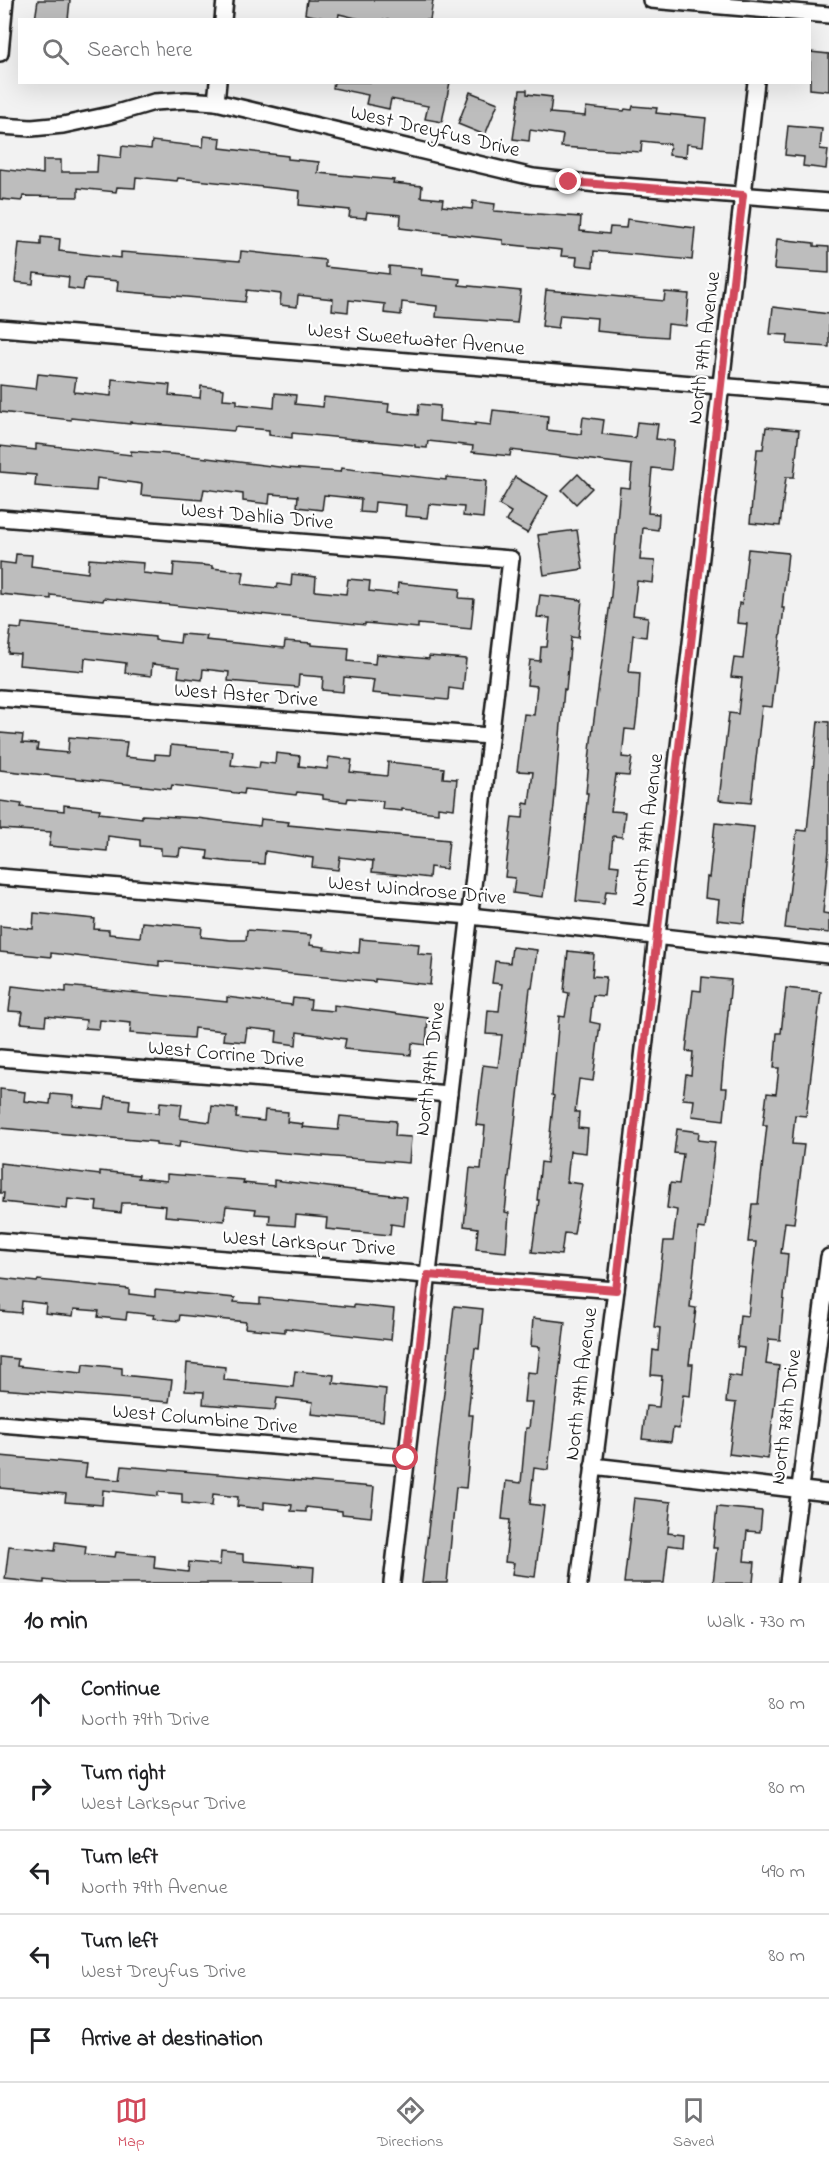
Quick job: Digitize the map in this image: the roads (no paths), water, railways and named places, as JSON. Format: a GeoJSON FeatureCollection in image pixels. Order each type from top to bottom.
{"type":"FeatureCollection","features":[{"type":"Feature","properties":{"kind":"street"},"geometry":{"type":"LineString","coordinates":[[0,53],[4,0]]}},
{"type":"Feature","properties":{"kind":"street"},"geometry":{"type":"LineString","coordinates":[[223,18],[225,0]]}},
{"type":"Feature","properties":{"kind":"street"},"geometry":{"type":"LineString","coordinates":[[651,0],[829,15]]}},
{"type":"Feature","properties":{"kind":"street"},"geometry":{"type":"LineString","coordinates":[[216,102],[218,84]]}},
{"type":"Feature","properties":{"kind":"street","name":"North 79th Avenue"},"geometry":{"type":"LineString","coordinates":[[579,1583],[616,1290],[756,84]]}},
{"type":"Feature","properties":{"kind":"street","name":"West Dreyfus Drive"},"geometry":{"type":"LineString","coordinates":[[0,126],[32,128],[63,125],[154,102],[186,100],[216,102],[534,177],[829,202]]}},
{"type":"Feature","properties":{"kind":"street","name":"West Sweetwater Avenue"},"geometry":{"type":"LineString","coordinates":[[0,328],[829,395]]}},
{"type":"Feature","properties":{"kind":"street","name":"West Dahlia Drive"},"geometry":{"type":"LineString","coordinates":[[0,518],[511,559]]}},
{"type":"Feature","properties":{"kind":"street","name":"North 79th Drive"},"geometry":{"type":"LineString","coordinates":[[392,1583],[511,559]]}},
{"type":"Feature","properties":{"kind":"street","name":"West Aster Drive"},"geometry":{"type":"LineString","coordinates":[[0,698],[489,736]]}},
{"type":"Feature","properties":{"kind":"street","name":"West Windrose Drive"},"geometry":{"type":"LineString","coordinates":[[0,877],[470,916],[829,955]]}},
{"type":"Feature","properties":{"kind":"street","name":"West Corrine Drive"},"geometry":{"type":"LineString","coordinates":[[0,1058],[449,1094]]}},
{"type":"Feature","properties":{"kind":"street","name":"West Larkspur Drive"},"geometry":{"type":"LineString","coordinates":[[0,1241],[616,1290]]}},
{"type":"Feature","properties":{"kind":"street","name":"North 78th Drive"},"geometry":{"type":"LineString","coordinates":[[788,1583],[829,1257]]}},
{"type":"Feature","properties":{"kind":"street","name":"West Columbine Drive"},"geometry":{"type":"LineString","coordinates":[[0,1424],[406,1458]]}},
{"type":"Feature","properties":{"kind":"street"},"geometry":{"type":"LineString","coordinates":[[593,1466],[829,1493]]}}]}
